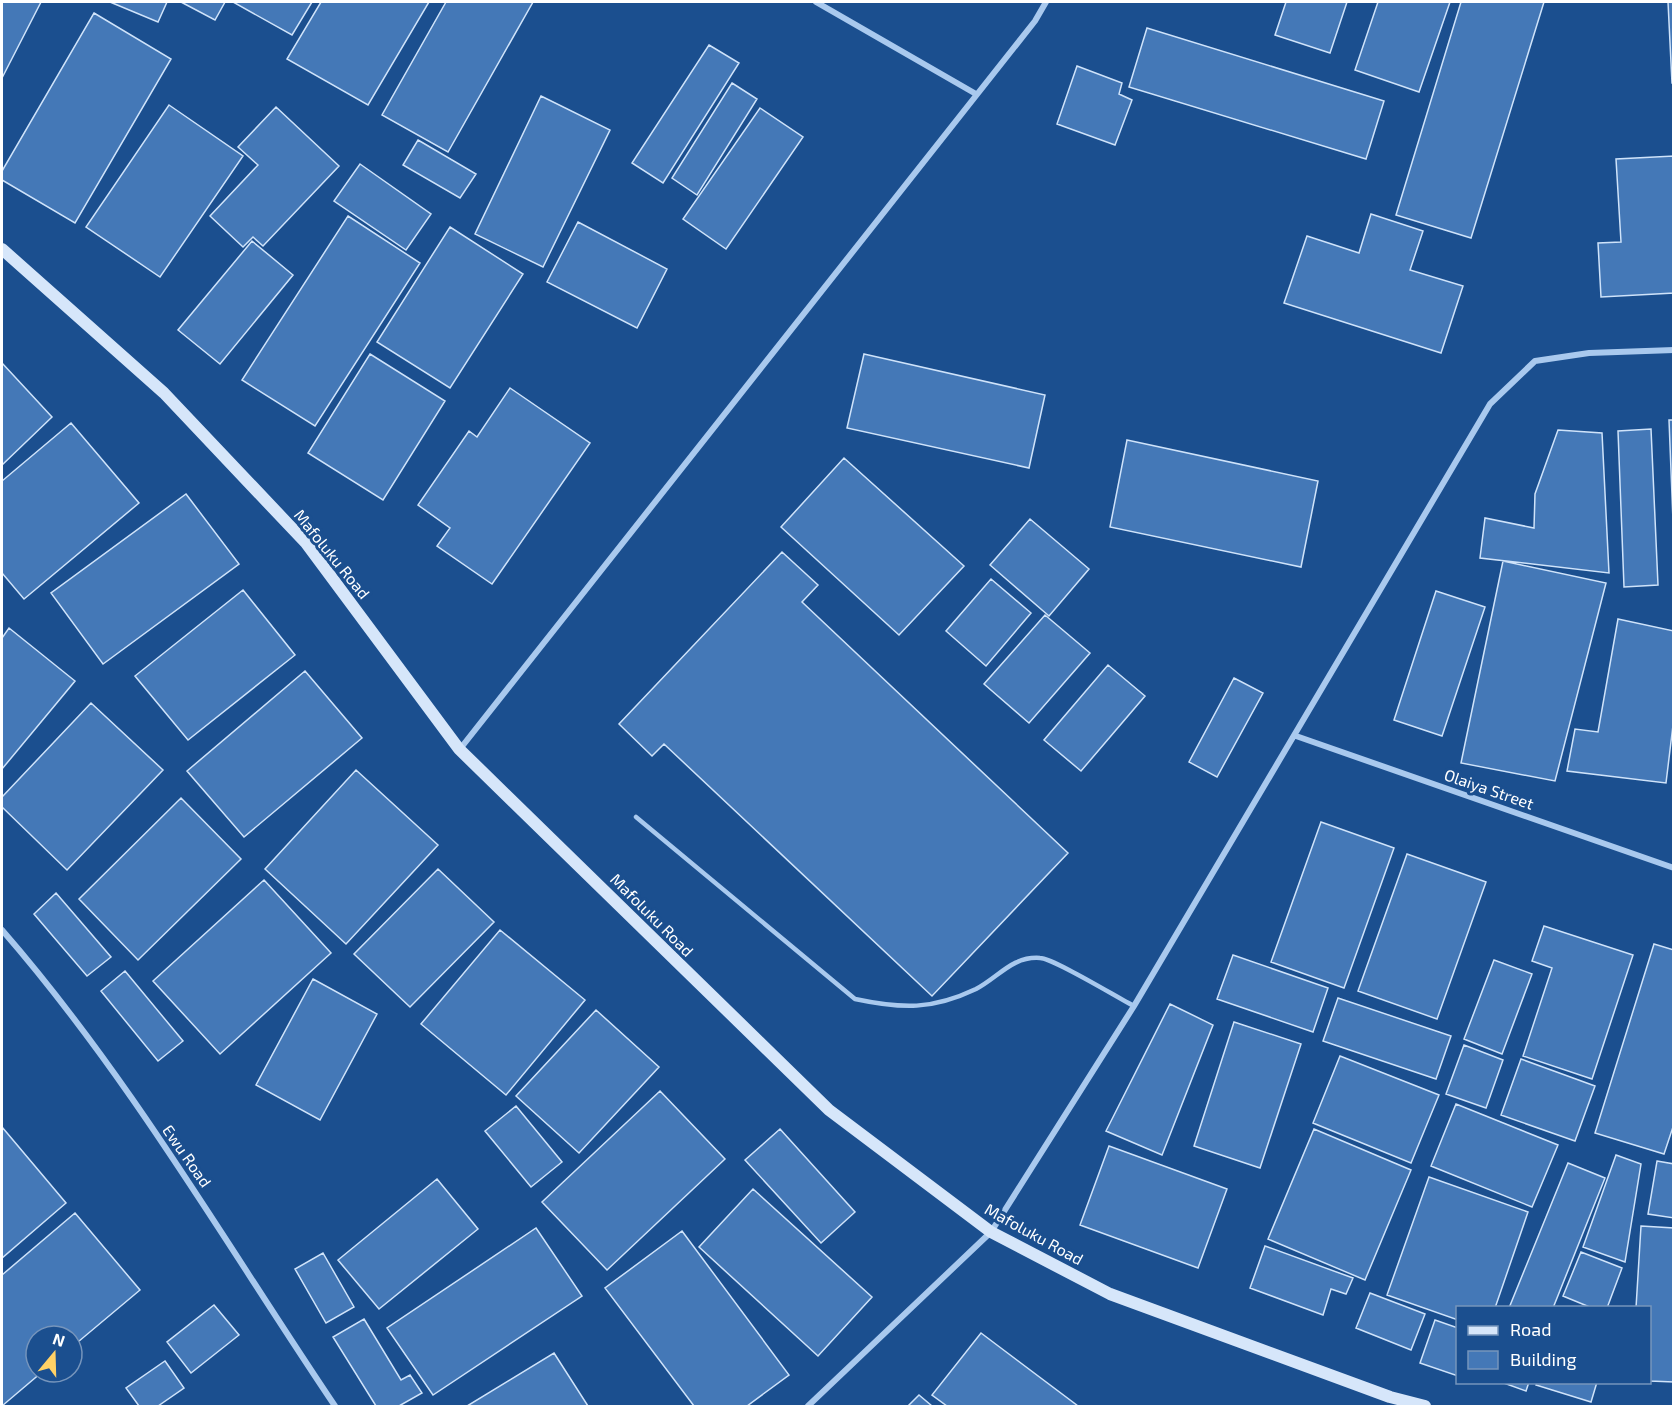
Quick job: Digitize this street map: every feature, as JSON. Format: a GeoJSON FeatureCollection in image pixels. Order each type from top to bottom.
{"type":"FeatureCollection","features":[{"type":"Feature","properties":{"kind":"street"},"geometry":{"type":"LineString","coordinates":[[816,2],[976,94]]}},
{"type":"Feature","properties":{"kind":"street"},"geometry":{"type":"LineString","coordinates":[[459,749],[1035,21],[1046,2]]}},
{"type":"Feature","properties":{"kind":"street","name":"Mafoluku Road"},"geometry":{"type":"LineString","coordinates":[[2,249],[164,393],[306,543],[459,749],[829,1110],[991,1232],[1110,1294],[1390,1402],[1425,1407]]}},
{"type":"Feature","properties":{"kind":"street"},"geometry":{"type":"LineString","coordinates":[[808,1407],[991,1232],[1134,1006],[1296,736],[1490,404],[1535,362],[1589,353],[1674,350]]}},
{"type":"Feature","properties":{"kind":"street","name":"Olaiya Street"},"geometry":{"type":"LineString","coordinates":[[1296,736],[1674,868]]}},
{"type":"Feature","properties":{"kind":"street","name":"Ewu Road"},"geometry":{"type":"LineString","coordinates":[[2,930],[102,1056],[211,1215],[335,1407]]}},
{"type":"Feature","properties":{"kind":"lane"},"geometry":{"type":"LineString","coordinates":[[636,817],[855,999],[888,1006],[924,1007],[976,988],[1019,959],[1042,957],[1134,1006]]}},
{"type":"Feature","properties":{"kind":"building"},"geometry":{"type":"Polygon","coordinates":[[[2,2],[41,2],[2,78],[2,2]]]}},
{"type":"Feature","properties":{"kind":"building"},"geometry":{"type":"Polygon","coordinates":[[[110,2],[167,2],[158,22],[110,2]]]}},
{"type":"Feature","properties":{"kind":"building"},"geometry":{"type":"Polygon","coordinates":[[[181,2],[225,2],[215,20],[181,2]]]}},
{"type":"Feature","properties":{"kind":"building"},"geometry":{"type":"Polygon","coordinates":[[[233,2],[312,2],[292,35],[233,2]]]}},
{"type":"Feature","properties":{"kind":"building"},"geometry":{"type":"Polygon","coordinates":[[[321,2],[429,2],[368,105],[287,59],[321,2]]]}},
{"type":"Feature","properties":{"kind":"building"},"geometry":{"type":"Polygon","coordinates":[[[446,2],[533,2],[448,152],[382,115],[446,2]]]}},
{"type":"Feature","properties":{"kind":"building"},"geometry":{"type":"Polygon","coordinates":[[[1286,2],[1347,2],[1330,53],[1275,35],[1286,2]]]}},
{"type":"Feature","properties":{"kind":"building"},"geometry":{"type":"Polygon","coordinates":[[[1378,2],[1450,2],[1419,92],[1355,70],[1378,2]]]}},
{"type":"Feature","properties":{"kind":"building"},"geometry":{"type":"Polygon","coordinates":[[[1461,2],[1544,2],[1471,238],[1396,215],[1461,2]]]}},
{"type":"Feature","properties":{"kind":"building"},"geometry":{"type":"Polygon","coordinates":[[[1668,2],[1674,2],[1674,83],[1672,83],[1668,2]]]}},
{"type":"Feature","properties":{"kind":"building"},"geometry":{"type":"Polygon","coordinates":[[[94,13],[171,59],[75,223],[2,180],[2,171],[94,13]]]}},
{"type":"Feature","properties":{"kind":"building"},"geometry":{"type":"Polygon","coordinates":[[[1147,28],[1384,101],[1366,159],[1129,87],[1147,28]]]}},
{"type":"Feature","properties":{"kind":"building"},"geometry":{"type":"Polygon","coordinates":[[[709,45],[739,63],[663,183],[632,163],[709,45]]]}},
{"type":"Feature","properties":{"kind":"building"},"geometry":{"type":"Polygon","coordinates":[[[1077,66],[1122,83],[1119,94],[1132,100],[1115,145],[1057,124],[1077,66]]]}},
{"type":"Feature","properties":{"kind":"building"},"geometry":{"type":"Polygon","coordinates":[[[732,83],[757,99],[697,195],[672,178],[732,83]]]}},
{"type":"Feature","properties":{"kind":"building"},"geometry":{"type":"Polygon","coordinates":[[[541,96],[610,130],[543,267],[475,234],[541,96]]]}},
{"type":"Feature","properties":{"kind":"building"},"geometry":{"type":"Polygon","coordinates":[[[169,105],[243,156],[160,277],[86,227],[169,105]]]}},
{"type":"Feature","properties":{"kind":"building"},"geometry":{"type":"Polygon","coordinates":[[[276,107],[339,166],[263,246],[253,237],[243,247],[210,216],[258,165],[238,147],[276,107]]]}},
{"type":"Feature","properties":{"kind":"building"},"geometry":{"type":"Polygon","coordinates":[[[760,108],[803,137],[726,249],[683,219],[760,108]]]}},
{"type":"Feature","properties":{"kind":"building"},"geometry":{"type":"Polygon","coordinates":[[[418,140],[476,174],[460,198],[403,165],[418,140]]]}},
{"type":"Feature","properties":{"kind":"building"},"geometry":{"type":"Polygon","coordinates":[[[1674,156],[1674,293],[1601,297],[1598,243],[1621,242],[1616,159],[1674,156]]]}},
{"type":"Feature","properties":{"kind":"building"},"geometry":{"type":"Polygon","coordinates":[[[360,164],[431,214],[406,250],[334,201],[360,164]]]}},
{"type":"Feature","properties":{"kind":"building"},"geometry":{"type":"Polygon","coordinates":[[[1371,214],[1423,231],[1410,270],[1463,286],[1441,353],[1284,303],[1307,236],[1359,253],[1371,214]]]}},
{"type":"Feature","properties":{"kind":"building"},"geometry":{"type":"Polygon","coordinates":[[[348,216],[420,263],[315,426],[242,380],[348,216]]]}},
{"type":"Feature","properties":{"kind":"building"},"geometry":{"type":"Polygon","coordinates":[[[578,222],[667,269],[637,328],[547,282],[578,222]]]}},
{"type":"Feature","properties":{"kind":"building"},"geometry":{"type":"Polygon","coordinates":[[[450,227],[523,274],[450,388],[377,342],[450,227]]]}},
{"type":"Feature","properties":{"kind":"building"},"geometry":{"type":"Polygon","coordinates":[[[252,241],[293,275],[220,364],[178,330],[252,241]]]}},
{"type":"Feature","properties":{"kind":"building"},"geometry":{"type":"Polygon","coordinates":[[[370,354],[445,401],[383,500],[308,453],[370,354]]]}},
{"type":"Feature","properties":{"kind":"building"},"geometry":{"type":"Polygon","coordinates":[[[864,354],[1045,395],[1029,468],[847,428],[864,354]]]}},
{"type":"Feature","properties":{"kind":"building"},"geometry":{"type":"Polygon","coordinates":[[[2,363],[52,417],[2,465],[2,363]]]}},
{"type":"Feature","properties":{"kind":"building"},"geometry":{"type":"Polygon","coordinates":[[[510,388],[590,443],[492,584],[437,546],[450,528],[418,505],[469,431],[477,437],[510,388]]]}},
{"type":"Feature","properties":{"kind":"building"},"geometry":{"type":"Polygon","coordinates":[[[1669,420],[1674,420],[1674,546],[1669,420]]]}},
{"type":"Feature","properties":{"kind":"building"},"geometry":{"type":"Polygon","coordinates":[[[71,423],[139,503],[24,599],[2,573],[2,481],[71,423]]]}},
{"type":"Feature","properties":{"kind":"building"},"geometry":{"type":"Polygon","coordinates":[[[1651,429],[1658,585],[1624,587],[1618,431],[1651,429]]]}},
{"type":"Feature","properties":{"kind":"building"},"geometry":{"type":"Polygon","coordinates":[[[1558,430],[1602,433],[1609,573],[1480,558],[1485,518],[1534,528],[1535,494],[1558,430]]]}},
{"type":"Feature","properties":{"kind":"building"},"geometry":{"type":"Polygon","coordinates":[[[1127,440],[1318,481],[1301,567],[1110,527],[1127,440]]]}},
{"type":"Feature","properties":{"kind":"building"},"geometry":{"type":"Polygon","coordinates":[[[844,458],[964,566],[899,635],[781,527],[844,458]]]}},
{"type":"Feature","properties":{"kind":"building"},"geometry":{"type":"Polygon","coordinates":[[[186,494],[239,564],[103,664],[51,593],[186,494]]]}},
{"type":"Feature","properties":{"kind":"building"},"geometry":{"type":"Polygon","coordinates":[[[1030,519],[1089,569],[1049,616],[990,565],[1030,519]]]}},
{"type":"Feature","properties":{"kind":"building"},"geometry":{"type":"Polygon","coordinates":[[[782,552],[818,585],[802,602],[1068,853],[932,996],[664,744],[652,756],[619,724],[782,552]]]}},
{"type":"Feature","properties":{"kind":"building"},"geometry":{"type":"Polygon","coordinates":[[[1503,561],[1606,583],[1555,781],[1461,763],[1503,561]]]}},
{"type":"Feature","properties":{"kind":"building"},"geometry":{"type":"Polygon","coordinates":[[[991,579],[1031,613],[986,666],[946,631],[991,579]]]}},
{"type":"Feature","properties":{"kind":"building"},"geometry":{"type":"Polygon","coordinates":[[[243,590],[295,655],[188,740],[135,676],[243,590]]]}},
{"type":"Feature","properties":{"kind":"building"},"geometry":{"type":"Polygon","coordinates":[[[1436,591],[1485,607],[1442,736],[1394,720],[1436,591]]]}},
{"type":"Feature","properties":{"kind":"building"},"geometry":{"type":"Polygon","coordinates":[[[1045,615],[1090,653],[1029,723],[984,684],[1045,615]]]}},
{"type":"Feature","properties":{"kind":"building"},"geometry":{"type":"Polygon","coordinates":[[[1618,619],[1674,631],[1674,717],[1666,783],[1567,771],[1575,729],[1598,732],[1618,619]]]}},
{"type":"Feature","properties":{"kind":"building"},"geometry":{"type":"Polygon","coordinates":[[[9,628],[75,681],[2,769],[2,638],[9,628]]]}},
{"type":"Feature","properties":{"kind":"building"},"geometry":{"type":"Polygon","coordinates":[[[1108,665],[1145,696],[1081,771],[1044,740],[1108,665]]]}},
{"type":"Feature","properties":{"kind":"building"},"geometry":{"type":"Polygon","coordinates":[[[305,671],[362,738],[244,837],[187,771],[305,671]]]}},
{"type":"Feature","properties":{"kind":"building"},"geometry":{"type":"Polygon","coordinates":[[[1234,678],[1263,693],[1217,777],[1189,762],[1234,678]]]}},
{"type":"Feature","properties":{"kind":"building"},"geometry":{"type":"Polygon","coordinates":[[[91,703],[163,770],[67,870],[2,807],[2,797],[91,703]]]}},
{"type":"Feature","properties":{"kind":"building"},"geometry":{"type":"Polygon","coordinates":[[[356,770],[438,845],[346,944],[265,869],[356,770]]]}},
{"type":"Feature","properties":{"kind":"building"},"geometry":{"type":"Polygon","coordinates":[[[181,798],[241,859],[138,960],[79,899],[181,798]]]}},
{"type":"Feature","properties":{"kind":"building"},"geometry":{"type":"Polygon","coordinates":[[[1321,822],[1394,848],[1344,988],[1271,962],[1321,822]]]}},
{"type":"Feature","properties":{"kind":"building"},"geometry":{"type":"Polygon","coordinates":[[[1407,854],[1486,882],[1437,1019],[1358,991],[1407,854]]]}},
{"type":"Feature","properties":{"kind":"building"},"geometry":{"type":"Polygon","coordinates":[[[438,869],[494,922],[410,1007],[354,954],[438,869]]]}},
{"type":"Feature","properties":{"kind":"building"},"geometry":{"type":"Polygon","coordinates":[[[264,880],[331,953],[220,1054],[153,981],[264,880]]]}},
{"type":"Feature","properties":{"kind":"building"},"geometry":{"type":"Polygon","coordinates":[[[56,893],[111,957],[87,976],[34,914],[56,893]]]}},
{"type":"Feature","properties":{"kind":"building"},"geometry":{"type":"Polygon","coordinates":[[[1544,926],[1633,955],[1592,1079],[1523,1056],[1552,968],[1532,961],[1544,926]]]}},
{"type":"Feature","properties":{"kind":"building"},"geometry":{"type":"Polygon","coordinates":[[[500,930],[585,1000],[506,1095],[421,1024],[500,930]]]}},
{"type":"Feature","properties":{"kind":"building"},"geometry":{"type":"Polygon","coordinates":[[[1654,944],[1674,950],[1674,1124],[1664,1154],[1595,1133],[1654,944]]]}},
{"type":"Feature","properties":{"kind":"building"},"geometry":{"type":"Polygon","coordinates":[[[1233,955],[1328,988],[1313,1032],[1217,999],[1233,955]]]}},
{"type":"Feature","properties":{"kind":"building"},"geometry":{"type":"Polygon","coordinates":[[[1494,960],[1532,974],[1502,1054],[1464,1039],[1494,960]]]}},
{"type":"Feature","properties":{"kind":"building"},"geometry":{"type":"Polygon","coordinates":[[[125,971],[183,1041],[158,1061],[101,991],[125,971]]]}},
{"type":"Feature","properties":{"kind":"building"},"geometry":{"type":"Polygon","coordinates":[[[313,979],[377,1014],[320,1120],[256,1085],[313,979]]]}},
{"type":"Feature","properties":{"kind":"building"},"geometry":{"type":"Polygon","coordinates":[[[1338,998],[1451,1036],[1436,1079],[1323,1041],[1338,998]]]}},
{"type":"Feature","properties":{"kind":"building"},"geometry":{"type":"Polygon","coordinates":[[[1170,1004],[1213,1025],[1162,1155],[1106,1131],[1170,1004]]]}},
{"type":"Feature","properties":{"kind":"building"},"geometry":{"type":"Polygon","coordinates":[[[596,1010],[659,1067],[579,1153],[516,1096],[596,1010]]]}},
{"type":"Feature","properties":{"kind":"building"},"geometry":{"type":"Polygon","coordinates":[[[1234,1022],[1301,1044],[1260,1168],[1194,1146],[1234,1022]]]}},
{"type":"Feature","properties":{"kind":"building"},"geometry":{"type":"Polygon","coordinates":[[[1464,1045],[1503,1060],[1486,1108],[1446,1094],[1464,1045]]]}},
{"type":"Feature","properties":{"kind":"building"},"geometry":{"type":"Polygon","coordinates":[[[1340,1056],[1439,1095],[1411,1163],[1313,1123],[1340,1056]]]}},
{"type":"Feature","properties":{"kind":"building"},"geometry":{"type":"Polygon","coordinates":[[[1521,1059],[1595,1086],[1575,1141],[1501,1115],[1521,1059]]]}},
{"type":"Feature","properties":{"kind":"building"},"geometry":{"type":"Polygon","coordinates":[[[660,1091],[725,1159],[607,1270],[542,1202],[660,1091]]]}},
{"type":"Feature","properties":{"kind":"building"},"geometry":{"type":"Polygon","coordinates":[[[1456,1104],[1558,1145],[1532,1207],[1431,1166],[1456,1104]]]}},
{"type":"Feature","properties":{"kind":"building"},"geometry":{"type":"Polygon","coordinates":[[[516,1106],[562,1162],[531,1187],[485,1131],[516,1106]]]}},
{"type":"Feature","properties":{"kind":"building"},"geometry":{"type":"Polygon","coordinates":[[[2,1127],[66,1203],[2,1258],[2,1127]]]}},
{"type":"Feature","properties":{"kind":"building"},"geometry":{"type":"Polygon","coordinates":[[[780,1129],[855,1212],[821,1243],[745,1160],[780,1129]]]}},
{"type":"Feature","properties":{"kind":"building"},"geometry":{"type":"Polygon","coordinates":[[[1314,1129],[1411,1170],[1365,1280],[1268,1239],[1314,1129]]]}},
{"type":"Feature","properties":{"kind":"building"},"geometry":{"type":"Polygon","coordinates":[[[1109,1146],[1227,1189],[1198,1268],[1080,1225],[1109,1146]]]}},
{"type":"Feature","properties":{"kind":"building"},"geometry":{"type":"Polygon","coordinates":[[[1616,1155],[1641,1164],[1625,1262],[1583,1247],[1616,1155]]]}},
{"type":"Feature","properties":{"kind":"building"},"geometry":{"type":"Polygon","coordinates":[[[1657,1161],[1674,1164],[1674,1218],[1648,1214],[1657,1161]]]}},
{"type":"Feature","properties":{"kind":"building"},"geometry":{"type":"Polygon","coordinates":[[[1568,1163],[1605,1178],[1554,1306],[1510,1306],[1568,1163]]]}},
{"type":"Feature","properties":{"kind":"building"},"geometry":{"type":"Polygon","coordinates":[[[1429,1177],[1528,1212],[1496,1306],[1456,1306],[1456,1319],[1387,1295],[1429,1177]]]}},
{"type":"Feature","properties":{"kind":"building"},"geometry":{"type":"Polygon","coordinates":[[[437,1179],[478,1229],[379,1309],[338,1260],[437,1179]]]}},
{"type":"Feature","properties":{"kind":"building"},"geometry":{"type":"Polygon","coordinates":[[[753,1189],[872,1297],[818,1356],[699,1247],[753,1189]]]}},
{"type":"Feature","properties":{"kind":"building"},"geometry":{"type":"Polygon","coordinates":[[[75,1213],[140,1290],[84,1337],[84,1324],[24,1324],[24,1384],[28,1384],[2,1406],[2,1275],[75,1213]]]}},
{"type":"Feature","properties":{"kind":"building"},"geometry":{"type":"Polygon","coordinates":[[[1641,1226],[1674,1228],[1674,1382],[1651,1381],[1651,1306],[1636,1306],[1641,1226]]]}},
{"type":"Feature","properties":{"kind":"building"},"geometry":{"type":"Polygon","coordinates":[[[536,1228],[582,1296],[433,1395],[387,1328],[536,1228]]]}},
{"type":"Feature","properties":{"kind":"building"},"geometry":{"type":"Polygon","coordinates":[[[682,1231],[789,1375],[747,1406],[694,1406],[605,1288],[682,1231]]]}},
{"type":"Feature","properties":{"kind":"building"},"geometry":{"type":"Polygon","coordinates":[[[1265,1246],[1353,1278],[1346,1294],[1331,1289],[1323,1315],[1250,1288],[1265,1246]]]}},
{"type":"Feature","properties":{"kind":"building"},"geometry":{"type":"Polygon","coordinates":[[[1581,1252],[1622,1268],[1608,1306],[1587,1306],[1563,1296],[1581,1252]]]}},
{"type":"Feature","properties":{"kind":"building"},"geometry":{"type":"Polygon","coordinates":[[[323,1253],[354,1307],[326,1323],[295,1269],[323,1253]]]}},
{"type":"Feature","properties":{"kind":"building"},"geometry":{"type":"Polygon","coordinates":[[[1370,1293],[1425,1314],[1411,1350],[1356,1328],[1370,1293]]]}},
{"type":"Feature","properties":{"kind":"building"},"geometry":{"type":"Polygon","coordinates":[[[214,1305],[239,1335],[191,1373],[167,1342],[214,1305]]]}},
{"type":"Feature","properties":{"kind":"building"},"geometry":{"type":"Polygon","coordinates":[[[364,1319],[401,1380],[410,1375],[422,1393],[399,1406],[376,1406],[333,1337],[364,1319]]]}},
{"type":"Feature","properties":{"kind":"building"},"geometry":{"type":"Polygon","coordinates":[[[1435,1320],[1456,1327],[1456,1375],[1420,1363],[1435,1320]]]}},
{"type":"Feature","properties":{"kind":"building"},"geometry":{"type":"Polygon","coordinates":[[[981,1333],[1078,1406],[947,1406],[932,1395],[981,1333]]]}},
{"type":"Feature","properties":{"kind":"building"},"geometry":{"type":"Polygon","coordinates":[[[554,1353],[588,1406],[467,1406],[554,1353]]]}},
{"type":"Feature","properties":{"kind":"building"},"geometry":{"type":"Polygon","coordinates":[[[165,1361],[184,1388],[158,1406],[139,1406],[126,1388],[165,1361]]]}},
{"type":"Feature","properties":{"kind":"building"},"geometry":{"type":"Polygon","coordinates":[[[1507,1384],[1528,1384],[1526,1391],[1507,1384]]]}},
{"type":"Feature","properties":{"kind":"building"},"geometry":{"type":"Polygon","coordinates":[[[1536,1384],[1596,1384],[1591,1402],[1536,1384]]]}},
{"type":"Feature","properties":{"kind":"building"},"geometry":{"type":"Polygon","coordinates":[[[919,1395],[932,1406],[908,1406],[919,1395]]]}}]}
